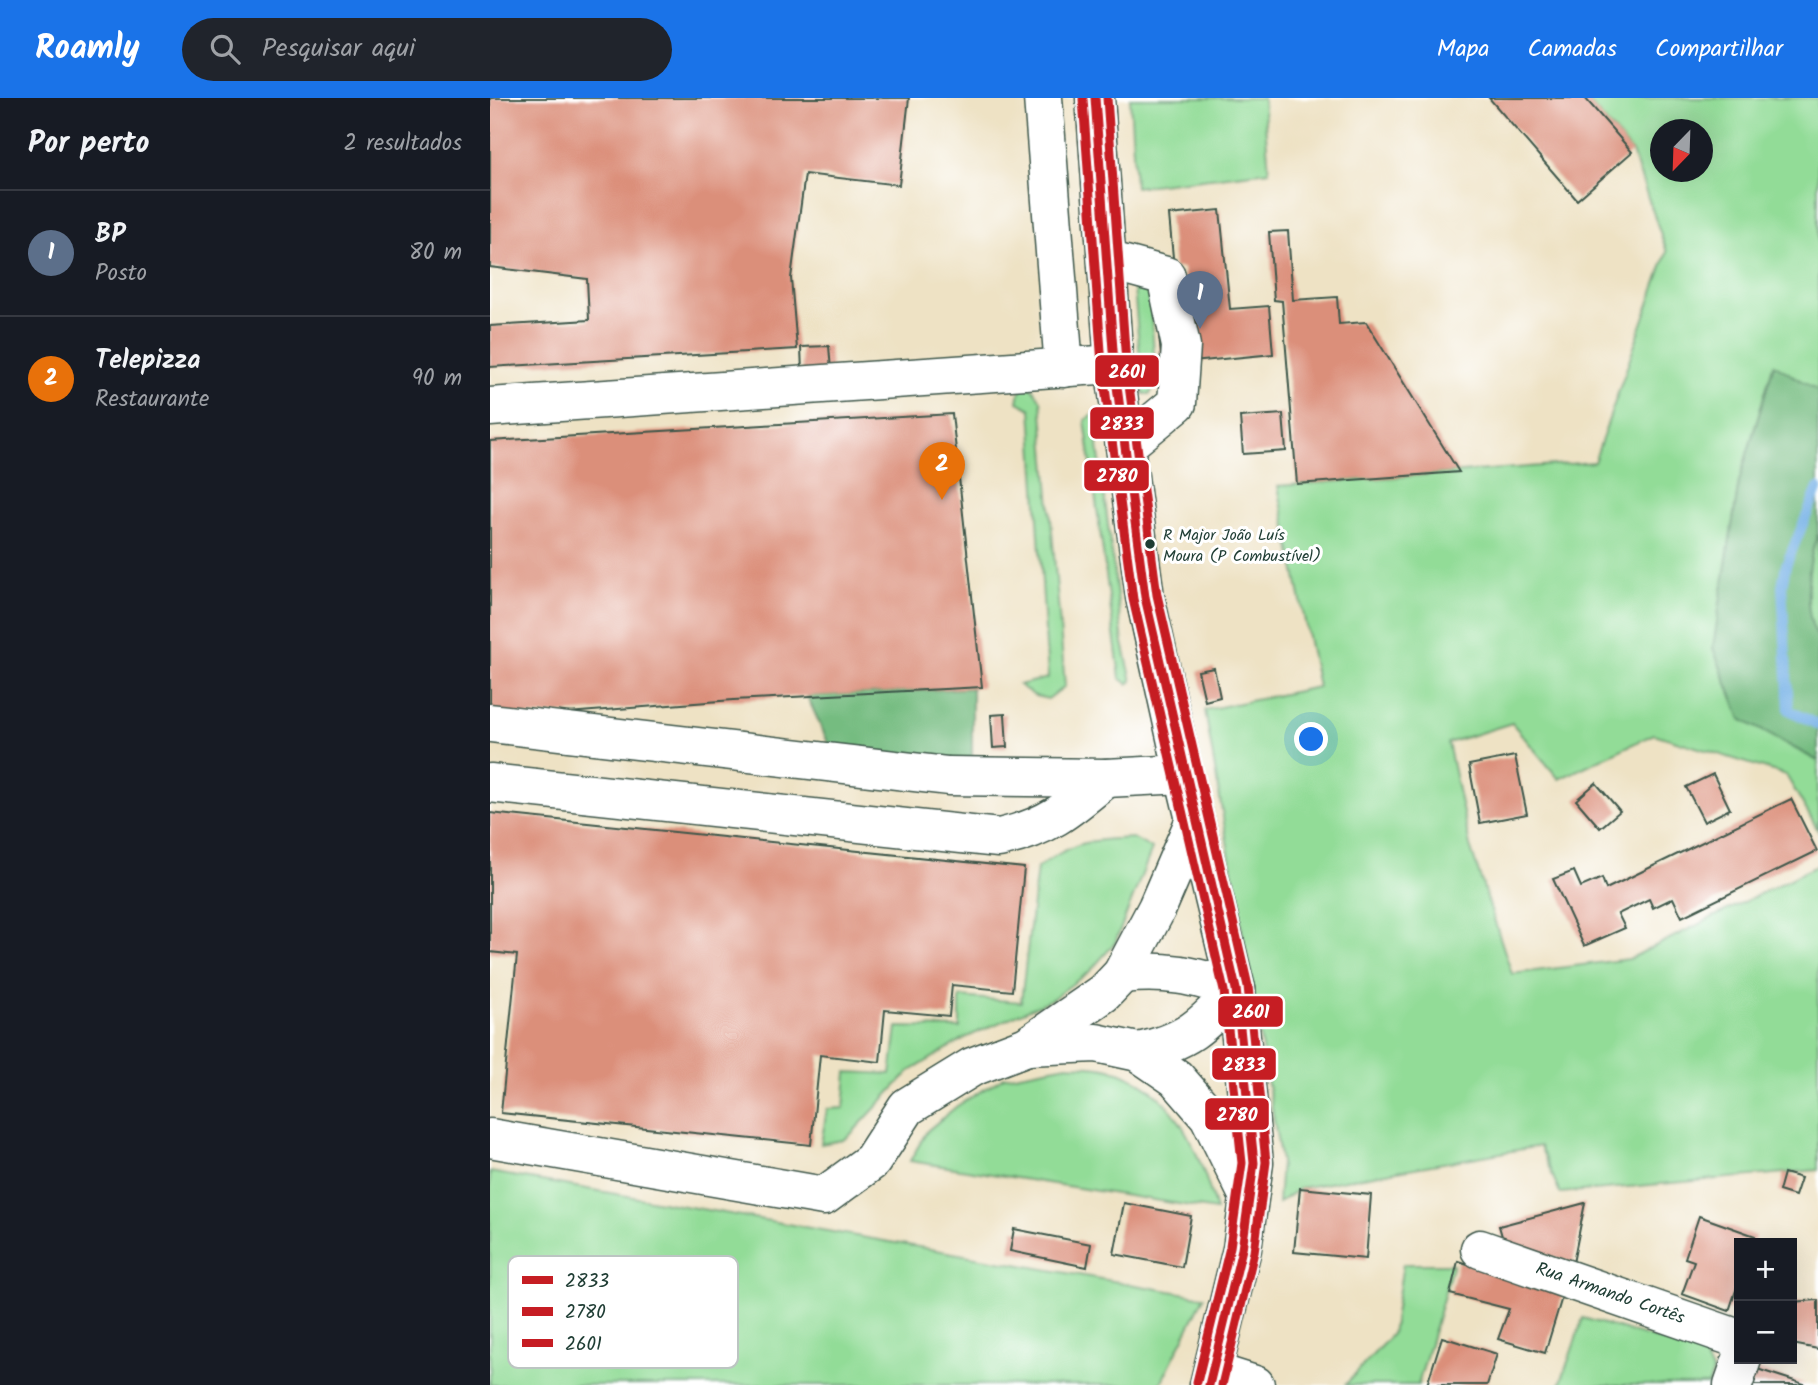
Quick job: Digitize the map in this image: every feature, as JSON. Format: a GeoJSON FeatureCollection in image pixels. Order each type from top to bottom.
{"type":"FeatureCollection","features":[{"type":"Feature","properties":{"kind":"street"},"geometry":{"type":"LineString","coordinates":[[1043,98],[1064,368]]}},
{"type":"Feature","properties":{"kind":"street"},"geometry":{"type":"LineString","coordinates":[[1095,98],[1114,364],[1145,597],[1236,989],[1254,1163],[1242,1250],[1211,1379],[1255,1385]]}},
{"type":"Feature","properties":{"kind":"street"},"geometry":{"type":"LineString","coordinates":[[1107,260],[1166,276],[1181,346],[1177,403],[1125,446]]}},
{"type":"Feature","properties":{"kind":"street"},"geometry":{"type":"LineString","coordinates":[[490,407],[1114,364]]}},
{"type":"Feature","properties":{"kind":"street"},"geometry":{"type":"LineString","coordinates":[[490,723],[948,776],[1106,778],[1184,774]]}},
{"type":"Feature","properties":{"kind":"street"},"geometry":{"type":"LineString","coordinates":[[490,783],[999,838],[1028,832],[1058,818],[1106,778]]}},
{"type":"Feature","properties":{"kind":"street"},"geometry":{"type":"LineString","coordinates":[[490,1138],[824,1196],[872,1161],[907,1107],[972,1067],[1027,1046],[1104,993],[1122,974],[1157,908],[1195,820]]}},
{"type":"Feature","properties":{"kind":"street"},"geometry":{"type":"LineString","coordinates":[[1122,974],[1155,970],[1188,974],[1236,989]]}},
{"type":"Feature","properties":{"kind":"street"},"geometry":{"type":"LineString","coordinates":[[1138,1052],[1171,1045],[1205,1023],[1236,989]]}},
{"type":"Feature","properties":{"kind":"street"},"geometry":{"type":"LineString","coordinates":[[1027,1046],[1096,1043],[1138,1052],[1176,1079],[1209,1116],[1249,1198]]}},
{"type":"Feature","properties":{"kind":"street","name":"Rua Armando Cortês"},"geometry":{"type":"LineString","coordinates":[[1480,1249],[1734,1337]]}},
{"type":"Feature","properties":{"kind":"street"},"geometry":{"type":"LineString","coordinates":[[1733,1385],[1740,1364]]}},
{"type":"Feature","properties":{"kind":"green space"},"geometry":{"type":"Polygon","coordinates":[[[1130,98],[1263,98],[1269,171],[1135,187],[1130,98]]]}},
{"type":"Feature","properties":{"kind":"green space"},"geometry":{"type":"Polygon","coordinates":[[[1585,98],[1818,98],[1818,391],[1773,365],[1739,482],[1713,648],[1741,719],[1818,761],[1818,830],[1786,775],[1654,734],[1559,779],[1512,723],[1448,743],[1470,846],[1512,974],[1629,959],[1818,865],[1818,1170],[1560,1193],[1540,1146],[1300,1188],[1278,1203],[1281,1162],[1205,710],[1318,687],[1278,486],[1594,462],[1667,252],[1632,152],[1585,98]]]}},
{"type":"Feature","properties":{"kind":"green space"},"geometry":{"type":"Polygon","coordinates":[[[1134,288],[1147,292],[1150,298],[1156,382],[1150,394],[1143,394],[1134,288]]]}},
{"type":"Feature","properties":{"kind":"green space"},"geometry":{"type":"Polygon","coordinates":[[[1774,364],[1818,391],[1818,534],[1811,558],[1808,601],[1813,627],[1818,637],[1818,761],[1741,719],[1713,648],[1739,482],[1774,364]]]}},
{"type":"Feature","properties":{"kind":"green space"},"geometry":{"type":"Polygon","coordinates":[[[1021,386],[1032,388],[1041,400],[1065,686],[1048,699],[1035,696],[1019,685],[1048,678],[1031,409],[1018,402],[1021,386]]]}},
{"type":"Feature","properties":{"kind":"green space"},"geometry":{"type":"Polygon","coordinates":[[[1094,414],[1123,643],[1132,681],[1128,684],[1120,678],[1085,420],[1094,414]]]}},
{"type":"Feature","properties":{"kind":"green space"},"geometry":{"type":"Polygon","coordinates":[[[1818,534],[1818,637],[1810,615],[1808,587],[1811,558],[1818,534]]]}},
{"type":"Feature","properties":{"kind":"green space"},"geometry":{"type":"Polygon","coordinates":[[[972,688],[972,764],[831,749],[807,696],[972,688]]]}},
{"type":"Feature","properties":{"kind":"green space"},"geometry":{"type":"Polygon","coordinates":[[[1133,838],[1152,849],[1115,943],[1090,971],[1052,999],[965,1038],[909,1072],[852,1133],[843,1140],[821,1144],[827,1109],[844,1108],[847,1072],[891,1074],[897,1027],[960,1028],[960,997],[1021,1002],[1037,868],[1072,847],[1105,840],[1133,838]]]}},
{"type":"Feature","properties":{"kind":"green space"},"geometry":{"type":"Polygon","coordinates":[[[1067,1065],[1110,1069],[1133,1078],[1152,1091],[1168,1107],[1192,1144],[1216,1210],[910,1161],[927,1131],[957,1106],[1004,1077],[1067,1065]]]}},
{"type":"Feature","properties":{"kind":"green space"},"geometry":{"type":"Polygon","coordinates":[[[490,1172],[1204,1297],[1160,1385],[490,1385],[490,1172]]]}},
{"type":"Feature","properties":{"kind":"green space"},"geometry":{"type":"Polygon","coordinates":[[[1403,1264],[1453,1264],[1418,1385],[1345,1385],[1392,1334],[1403,1264]]]}},
{"type":"Feature","properties":{"kind":"green space"},"geometry":{"type":"Polygon","coordinates":[[[1583,1318],[1701,1352],[1713,1372],[1708,1385],[1560,1385],[1583,1318]]]}},
{"type":"Feature","properties":{"kind":"building"},"geometry":{"type":"Polygon","coordinates":[[[490,98],[909,98],[899,185],[805,174],[791,278],[797,349],[490,367],[490,326],[589,320],[587,279],[490,267],[490,98]]]}},
{"type":"Feature","properties":{"kind":"building"},"geometry":{"type":"Polygon","coordinates":[[[1489,98],[1585,98],[1632,152],[1577,200],[1489,98]]]}},
{"type":"Feature","properties":{"kind":"building"},"geometry":{"type":"Polygon","coordinates":[[[1220,210],[1230,309],[1269,306],[1273,354],[1162,365],[1157,316],[1188,314],[1183,268],[1174,268],[1169,215],[1220,210]]]}},
{"type":"Feature","properties":{"kind":"building"},"geometry":{"type":"Polygon","coordinates":[[[1288,231],[1293,300],[1337,297],[1339,324],[1366,322],[1459,472],[1297,484],[1282,301],[1274,300],[1269,232],[1288,231]]]}},
{"type":"Feature","properties":{"kind":"building"},"geometry":{"type":"Polygon","coordinates":[[[829,346],[831,370],[802,372],[801,347],[829,346]]]}},
{"type":"Feature","properties":{"kind":"building"},"geometry":{"type":"Polygon","coordinates":[[[952,414],[982,687],[733,700],[490,719],[490,441],[952,414]]]}},
{"type":"Feature","properties":{"kind":"building"},"geometry":{"type":"Polygon","coordinates":[[[1283,414],[1286,451],[1243,454],[1240,417],[1283,414]]]}},
{"type":"Feature","properties":{"kind":"building"},"geometry":{"type":"Polygon","coordinates":[[[1214,668],[1220,697],[1205,701],[1198,671],[1214,668]]]}},
{"type":"Feature","properties":{"kind":"building"},"geometry":{"type":"Polygon","coordinates":[[[1005,714],[1007,747],[993,748],[991,715],[1005,714]]]}},
{"type":"Feature","properties":{"kind":"building"},"geometry":{"type":"Polygon","coordinates":[[[1515,756],[1527,814],[1480,823],[1469,765],[1515,756]]]}},
{"type":"Feature","properties":{"kind":"building"},"geometry":{"type":"Polygon","coordinates":[[[1713,774],[1730,809],[1704,822],[1686,787],[1713,774]]]}},
{"type":"Feature","properties":{"kind":"building"},"geometry":{"type":"Polygon","coordinates":[[[1596,783],[1620,811],[1600,828],[1576,800],[1596,783]]]}},
{"type":"Feature","properties":{"kind":"building"},"geometry":{"type":"Polygon","coordinates":[[[1791,799],[1817,851],[1682,917],[1673,898],[1653,908],[1649,899],[1618,914],[1625,928],[1584,946],[1553,879],[1574,871],[1581,887],[1602,878],[1606,889],[1791,799]]]}},
{"type":"Feature","properties":{"kind":"building"},"geometry":{"type":"Polygon","coordinates":[[[490,813],[1024,868],[1012,991],[952,985],[949,1016],[885,1010],[880,1062],[820,1055],[811,1145],[501,1113],[517,955],[490,952],[490,813]]]}},
{"type":"Feature","properties":{"kind":"building"},"geometry":{"type":"Polygon","coordinates":[[[1784,1173],[1801,1178],[1795,1196],[1779,1191],[1784,1173]]]}},
{"type":"Feature","properties":{"kind":"building"},"geometry":{"type":"Polygon","coordinates":[[[1300,1188],[1371,1195],[1366,1259],[1294,1252],[1300,1188]]]}},
{"type":"Feature","properties":{"kind":"building"},"geometry":{"type":"Polygon","coordinates":[[[1124,1203],[1191,1216],[1182,1267],[1114,1254],[1124,1203]]]}},
{"type":"Feature","properties":{"kind":"building"},"geometry":{"type":"Polygon","coordinates":[[[1585,1203],[1573,1263],[1504,1243],[1499,1226],[1585,1203]]]}},
{"type":"Feature","properties":{"kind":"building"},"geometry":{"type":"Polygon","coordinates":[[[1699,1216],[1755,1236],[1734,1238],[1734,1296],[1729,1311],[1682,1294],[1694,1261],[1685,1258],[1699,1216]]]}},
{"type":"Feature","properties":{"kind":"building"},"geometry":{"type":"Polygon","coordinates":[[[1014,1229],[1091,1244],[1087,1267],[1010,1251],[1014,1229]]]}},
{"type":"Feature","properties":{"kind":"building"},"geometry":{"type":"Polygon","coordinates":[[[1458,1261],[1563,1294],[1545,1353],[1498,1339],[1509,1309],[1450,1294],[1458,1261]]]}},
{"type":"Feature","properties":{"kind":"building"},"geometry":{"type":"Polygon","coordinates":[[[1818,1300],[1818,1349],[1797,1345],[1797,1302],[1818,1300]]]}},
{"type":"Feature","properties":{"kind":"building"},"geometry":{"type":"Polygon","coordinates":[[[1442,1337],[1497,1354],[1487,1385],[1427,1385],[1442,1337]]]}},
{"type":"Feature","properties":{"kind":"building"},"geometry":{"type":"Polygon","coordinates":[[[1754,1368],[1804,1384],[1804,1385],[1748,1385],[1754,1368]]]}},
{"type":"Feature","properties":{"kind":"waterway"},"geometry":{"type":"LineString","coordinates":[[1818,488],[1786,565],[1782,586],[1789,710],[1818,725]]}},
{"type":"Feature","properties":{"kind":"transit line","name":"2833"},"geometry":{"type":"LineString","coordinates":[[1095,98],[1114,364],[1145,597],[1236,989],[1254,1163],[1242,1249],[1209,1385]]}},
{"type":"Feature","properties":{"kind":"transit line","name":"2601"},"geometry":{"type":"LineString","coordinates":[[1107,98],[1126,363],[1157,595],[1248,986],[1266,1162],[1254,1252],[1222,1385]]}},
{"type":"Feature","properties":{"kind":"transit line","name":"2780"},"geometry":{"type":"LineString","coordinates":[[1083,99],[1102,365],[1133,599],[1224,991],[1242,1163],[1230,1247],[1197,1382]]}},
{"type":"Feature","properties":{"kind":"place","name":"BP"},"geometry":{"type":"Point","coordinates":[1200,329]}},
{"type":"Feature","properties":{"kind":"place","name":"Telepizza"},"geometry":{"type":"Point","coordinates":[942,500]}},
{"type":"Feature","properties":{"kind":"place","name":"R Major João Luís Moura (P Combustível)"},"geometry":{"type":"Point","coordinates":[1150,544]}}]}
